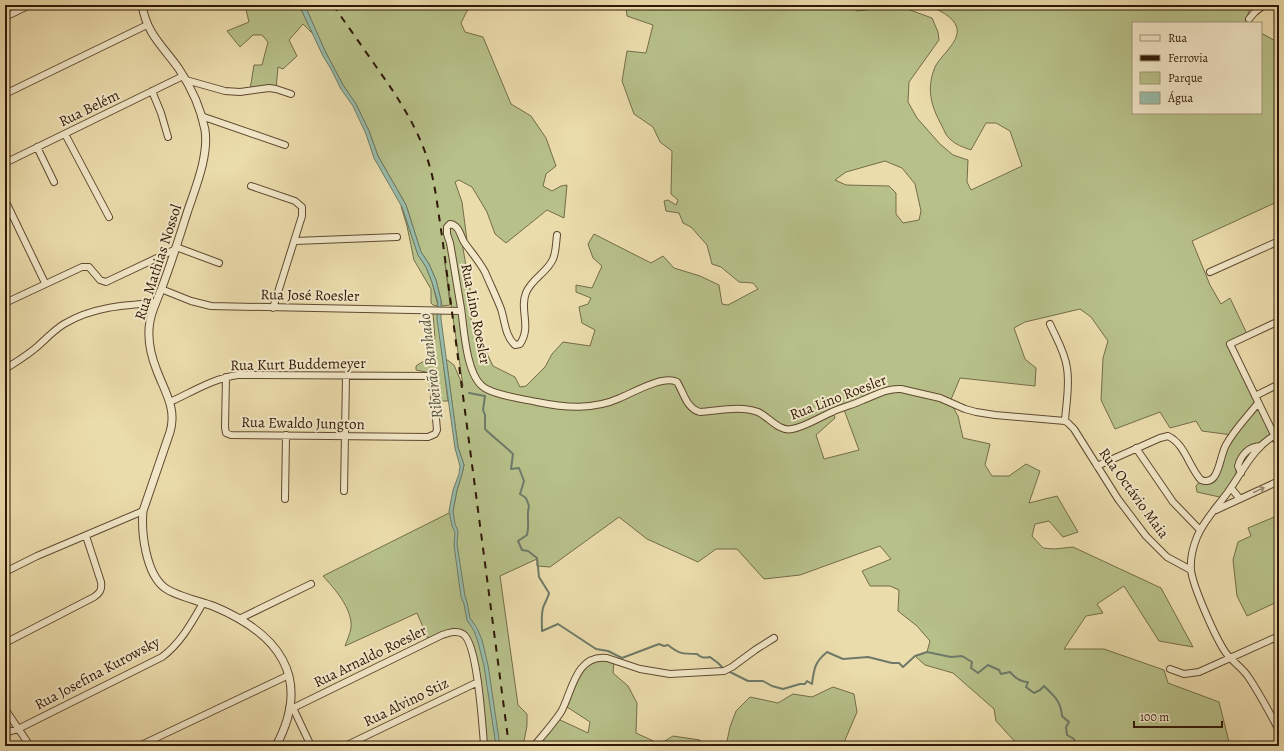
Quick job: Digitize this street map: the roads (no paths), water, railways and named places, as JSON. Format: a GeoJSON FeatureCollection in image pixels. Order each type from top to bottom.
{"type":"FeatureCollection","features":[{"type":"Feature","properties":{"kind":"street","name":"Rua Mathias Nossol"},"geometry":{"type":"LineString","coordinates":[[142,5],[144,17],[154,38],[185,78],[195,98],[206,138],[203,160],[196,186],[150,321],[150,342],[154,362],[170,402],[173,419],[172,426],[143,511],[142,524],[145,544],[150,564],[159,583],[169,590],[203,603],[251,626],[266,638],[280,655],[289,675],[291,708],[284,730],[276,746]]}},
{"type":"Feature","properties":{"kind":"street"},"geometry":{"type":"LineString","coordinates":[[1249,19],[1264,5]]}},
{"type":"Feature","properties":{"kind":"street"},"geometry":{"type":"LineString","coordinates":[[5,17],[25,6]]}},
{"type":"Feature","properties":{"kind":"street"},"geometry":{"type":"LineString","coordinates":[[5,94],[147,25]]}},
{"type":"Feature","properties":{"kind":"street"},"geometry":{"type":"LineString","coordinates":[[185,78],[225,92],[240,92],[269,88],[291,94]]}},
{"type":"Feature","properties":{"kind":"street","name":"Rua Belém"},"geometry":{"type":"LineString","coordinates":[[5,163],[152,91],[185,78]]}},
{"type":"Feature","properties":{"kind":"street"},"geometry":{"type":"LineString","coordinates":[[152,91],[161,113],[168,138]]}},
{"type":"Feature","properties":{"kind":"street"},"geometry":{"type":"LineString","coordinates":[[201,116],[285,145]]}},
{"type":"Feature","properties":{"kind":"street"},"geometry":{"type":"LineString","coordinates":[[65,134],[109,217]]}},
{"type":"Feature","properties":{"kind":"street"},"geometry":{"type":"LineString","coordinates":[[37,147],[54,182]]}},
{"type":"Feature","properties":{"kind":"street"},"geometry":{"type":"LineString","coordinates":[[251,186],[295,201],[302,207],[302,216],[272,308]]}},
{"type":"Feature","properties":{"kind":"street"},"geometry":{"type":"LineString","coordinates":[[6,204],[45,283]]}},
{"type":"Feature","properties":{"kind":"street","name":"Rua Lino Roesler"},"geometry":{"type":"LineString","coordinates":[[557,235],[556,249],[553,260],[530,285],[525,295],[524,311],[526,329],[520,344],[515,345],[510,341],[501,309],[478,260],[468,248],[457,227],[454,224],[450,224],[447,227],[470,361],[480,383],[490,391],[542,403],[576,407],[593,406],[612,402],[669,379],[677,382],[690,407],[694,410],[700,412],[736,409],[750,410],[766,417],[783,429],[788,430],[797,428],[833,411],[863,401],[878,393],[894,388],[940,398],[976,412],[1065,421]]}},
{"type":"Feature","properties":{"kind":"street"},"geometry":{"type":"LineString","coordinates":[[294,241],[398,238]]}},
{"type":"Feature","properties":{"kind":"street"},"geometry":{"type":"LineString","coordinates":[[1210,272],[1279,240]]}},
{"type":"Feature","properties":{"kind":"street"},"geometry":{"type":"LineString","coordinates":[[5,303],[45,283],[85,266],[91,268],[100,280],[106,282],[176,248],[219,263]]}},
{"type":"Feature","properties":{"kind":"street","name":"Rua José Roesler"},"geometry":{"type":"LineString","coordinates":[[161,289],[205,305],[272,308],[461,311]]}},
{"type":"Feature","properties":{"kind":"street"},"geometry":{"type":"LineString","coordinates":[[5,369],[25,356],[57,329],[72,320],[112,306],[156,303]]}},
{"type":"Feature","properties":{"kind":"street"},"geometry":{"type":"LineString","coordinates":[[1279,321],[1230,344],[1258,403],[1277,434],[1279,445]]}},
{"type":"Feature","properties":{"kind":"street"},"geometry":{"type":"LineString","coordinates":[[1050,324],[1063,352],[1067,367],[1068,381],[1065,421]]}},
{"type":"Feature","properties":{"kind":"street","name":"Rua Kurt Buddemeyer"},"geometry":{"type":"LineString","coordinates":[[170,402],[206,384],[226,377],[238,375],[431,376],[437,430],[435,434]]}},
{"type":"Feature","properties":{"kind":"street"},"geometry":{"type":"LineString","coordinates":[[344,491],[346,376]]}},
{"type":"Feature","properties":{"kind":"street","name":"Rua Ewaldo Jungton"},"geometry":{"type":"LineString","coordinates":[[226,377],[225,427],[226,432],[231,435],[428,437],[435,434]]}},
{"type":"Feature","properties":{"kind":"street"},"geometry":{"type":"LineString","coordinates":[[1255,396],[1279,384]]}},
{"type":"Feature","properties":{"kind":"street"},"geometry":{"type":"LineString","coordinates":[[1097,466],[1136,448],[1168,436],[1175,440],[1198,477],[1203,481],[1207,481],[1214,478],[1216,475],[1227,442],[1258,403]]}},
{"type":"Feature","properties":{"kind":"street","name":"Rua Octávio Maia"},"geometry":{"type":"LineString","coordinates":[[1065,421],[1074,429],[1129,515],[1153,544],[1166,557],[1191,570]]}},
{"type":"Feature","properties":{"kind":"street"},"geometry":{"type":"LineString","coordinates":[[1277,434],[1260,446],[1254,453],[1231,488],[1200,530],[1193,553],[1191,570],[1195,586],[1224,650],[1247,675],[1279,730]]}},
{"type":"Feature","properties":{"kind":"street"},"geometry":{"type":"LineString","coordinates":[[285,499],[286,435]]}},
{"type":"Feature","properties":{"kind":"street"},"geometry":{"type":"LineString","coordinates":[[1136,448],[1169,498],[1200,530]]}},
{"type":"Feature","properties":{"kind":"street"},"geometry":{"type":"LineString","coordinates":[[1214,511],[1279,481]]}},
{"type":"Feature","properties":{"kind":"street"},"geometry":{"type":"LineString","coordinates":[[1231,488],[1240,499]]}},
{"type":"Feature","properties":{"kind":"street"},"geometry":{"type":"LineString","coordinates":[[5,572],[38,556],[143,511]]}},
{"type":"Feature","properties":{"kind":"street"},"geometry":{"type":"LineString","coordinates":[[5,643],[99,593],[102,588],[101,582],[86,536]]}},
{"type":"Feature","properties":{"kind":"street"},"geometry":{"type":"LineString","coordinates":[[239,619],[311,584]]}},
{"type":"Feature","properties":{"kind":"street","name":"Rua Josefina Kurowsky"},"geometry":{"type":"LineString","coordinates":[[5,733],[18,729],[162,657],[184,634],[203,603]]}},
{"type":"Feature","properties":{"kind":"street","name":"Rua Arnaldo Roesler"},"geometry":{"type":"LineString","coordinates":[[291,708],[442,635],[452,632],[459,632],[467,638],[470,643],[478,682]]}},
{"type":"Feature","properties":{"kind":"street"},"geometry":{"type":"LineString","coordinates":[[1170,669],[1184,674],[1195,673],[1208,669],[1279,636]]}},
{"type":"Feature","properties":{"kind":"street"},"geometry":{"type":"LineString","coordinates":[[534,746],[561,711],[578,671],[594,659],[607,658],[640,669],[670,674],[724,671],[774,638]]}},
{"type":"Feature","properties":{"kind":"street"},"geometry":{"type":"LineString","coordinates":[[139,746],[289,675]]}},
{"type":"Feature","properties":{"kind":"street"},"geometry":{"type":"LineString","coordinates":[[478,682],[482,745]]}},
{"type":"Feature","properties":{"kind":"street","name":"Rua Alvino Stiz"},"geometry":{"type":"LineString","coordinates":[[345,746],[478,682]]}},
{"type":"Feature","properties":{"kind":"street"},"geometry":{"type":"LineString","coordinates":[[291,708],[311,746]]}},
{"type":"Feature","properties":{"kind":"street"},"geometry":{"type":"LineString","coordinates":[[5,709],[30,746]]}},
{"type":"Feature","properties":{"kind":"water"},"geometry":{"type":"Polygon","coordinates":[[[299,5],[304,5],[307,10],[326,53],[343,85],[356,104],[369,131],[378,156],[406,205],[421,252],[429,264],[436,280],[441,301],[441,319],[458,447],[464,465],[453,511],[455,524],[458,531],[457,544],[470,618],[477,628],[482,640],[488,665],[500,746],[496,746],[484,666],[478,642],[474,631],[467,620],[461,597],[454,545],[455,532],[452,526],[449,511],[460,466],[455,448],[437,319],[438,302],[426,267],[418,255],[402,207],[374,158],[366,134],[353,106],[341,89],[323,56],[299,5]]]}},
{"type":"Feature","properties":{"kind":"waterway"},"geometry":{"type":"LineString","coordinates":[[469,393],[485,396],[483,410],[485,415],[485,429],[513,454],[511,469],[519,468],[524,481],[520,494],[526,498],[529,506],[528,531],[527,535],[518,541],[522,550],[528,551],[537,558],[539,577],[549,593],[542,611],[542,631],[558,624],[596,649],[608,651],[622,658],[659,644],[664,646],[668,645],[681,653],[697,654],[706,658],[710,657],[724,669]]}},
{"type":"Feature","properties":{"kind":"waterway"},"geometry":{"type":"LineString","coordinates":[[730,672],[748,681],[763,681],[772,686],[783,689],[805,684],[807,681],[812,684],[816,666],[827,652],[843,659],[868,657],[892,663],[899,663],[903,667],[915,656],[927,652],[951,657],[962,656],[972,662],[971,668],[978,673],[988,665],[999,670],[1001,674],[1010,672],[1018,679],[1028,682],[1026,687],[1034,693],[1044,686],[1056,699],[1060,706],[1062,716],[1069,722],[1066,727],[1067,735],[1074,739],[1076,746]]}},
{"type":"Feature","properties":{"kind":"railway"},"geometry":{"type":"LineString","coordinates":[[333,5],[406,112],[419,137],[429,164],[442,236],[509,746]]}},
{"type":"Feature","properties":{"kind":"water label","name":"Ribeirão Banhado"},"geometry":{"type":"Point","coordinates":[431,366]}}]}
